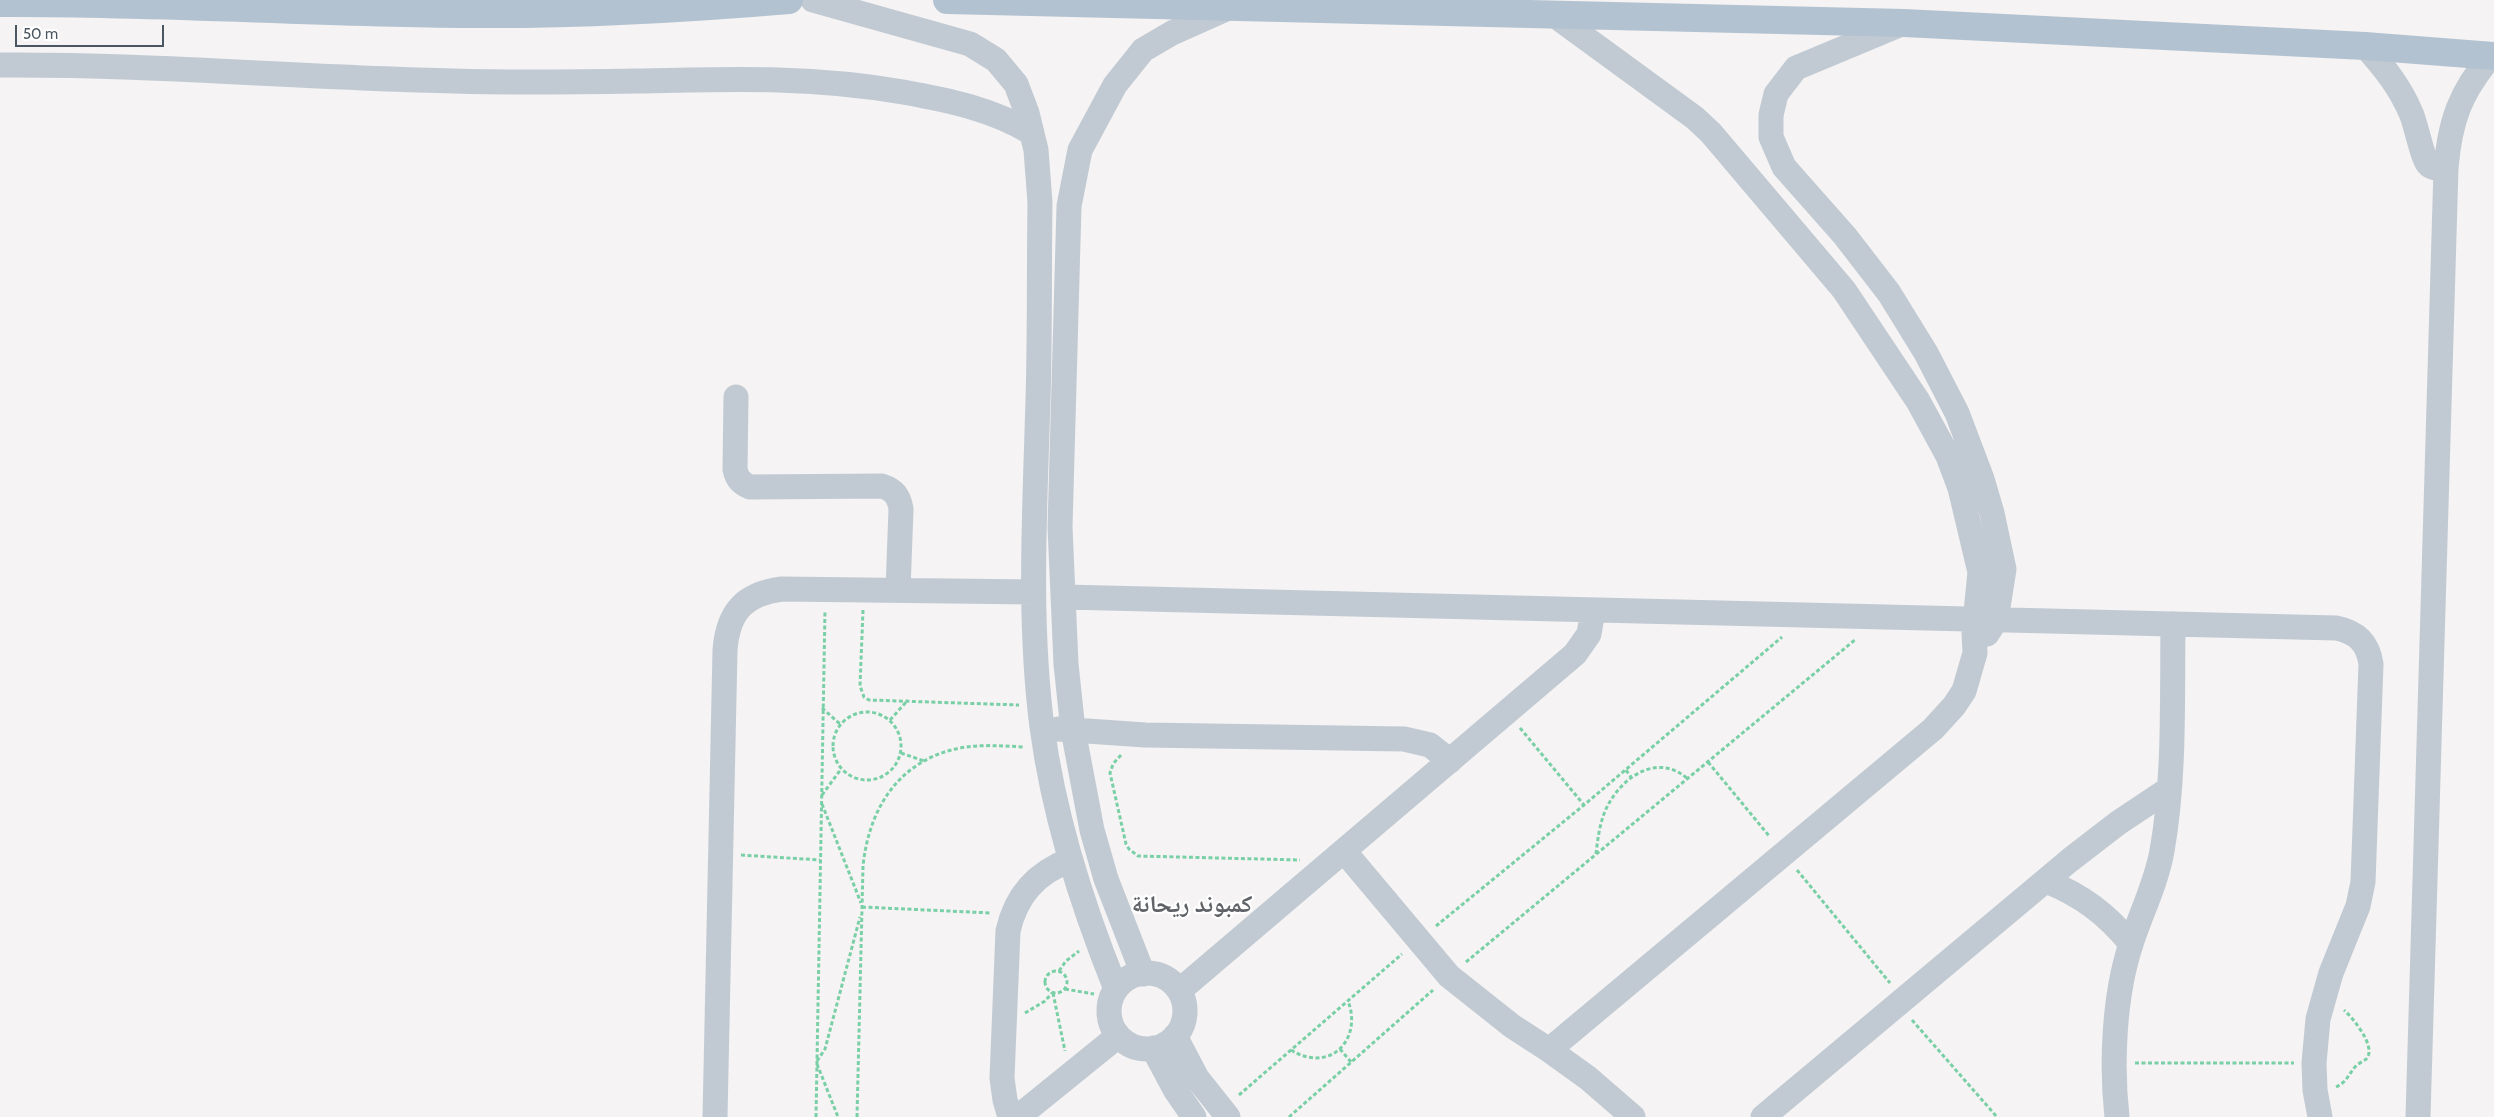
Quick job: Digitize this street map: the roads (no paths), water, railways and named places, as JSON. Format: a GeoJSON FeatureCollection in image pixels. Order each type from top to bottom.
{"type":"FeatureCollection","features":[{"type":"Feature","properties":{"kind":"main road"},"geometry":{"type":"LineString","coordinates":[[0,3],[466,14],[580,14],[694,8],[789,0]]}},
{"type":"Feature","properties":{"kind":"main road"},"geometry":{"type":"LineString","coordinates":[[947,0],[1904,23],[2365,46],[2493,55]]}},
{"type":"Feature","properties":{"kind":"street"},"geometry":{"type":"LineString","coordinates":[[813,0],[938,34],[976,48],[996,60],[1016,84],[1032,133],[1036,150],[1040,203],[1033,592],[1043,727],[1070,860],[1114,993],[1110,1018],[1118,1036],[1134,1046],[1153,1048],[1165,1044],[1175,1036],[1180,1028],[1185,1010],[1179,991],[1164,977],[1143,974],[1132,976],[1114,993]]}},
{"type":"Feature","properties":{"kind":"street"},"geometry":{"type":"LineString","coordinates":[[1143,974],[1123,927],[1104,871],[1081,780],[1073,730],[1066,664],[1065,597],[1060,527],[1069,206],[1080,150],[1115,85],[1143,50],[1172,33],[1228,8]]}},
{"type":"Feature","properties":{"kind":"street"},"geometry":{"type":"LineString","coordinates":[[1554,15],[1680,105],[1711,133],[1844,290],[1918,401],[1948,456],[1960,488],[1980,572],[1986,619]]}},
{"type":"Feature","properties":{"kind":"street"},"geometry":{"type":"LineString","coordinates":[[1550,1050],[1933,729],[1954,706],[1964,691],[1986,619],[2004,569],[1992,513],[1971,446],[1942,383],[1903,315],[1868,265],[1784,167],[1771,137],[1771,115],[1776,94],[1796,68],[1904,23]]}},
{"type":"Feature","properties":{"kind":"street"},"geometry":{"type":"LineString","coordinates":[[2365,46],[2384,66],[2399,89],[2411,113],[2426,162],[2434,168],[2446,168]]}},
{"type":"Feature","properties":{"kind":"street"},"geometry":{"type":"LineString","coordinates":[[2418,1117],[2446,168],[2448,140],[2457,109],[2476,73],[2493,55]]}},
{"type":"Feature","properties":{"kind":"street"},"geometry":{"type":"LineString","coordinates":[[0,65],[153,67],[456,82],[731,78],[806,80],[882,88],[958,103],[998,115],[1032,133]]}},
{"type":"Feature","properties":{"kind":"street"},"geometry":{"type":"LineString","coordinates":[[1038,378],[1063,379]]}},
{"type":"Feature","properties":{"kind":"street"},"geometry":{"type":"LineString","coordinates":[[736,397],[735,470],[737,477],[742,483],[750,487],[882,486],[895,493],[900,500],[901,509],[898,590]]}},
{"type":"Feature","properties":{"kind":"street"},"geometry":{"type":"LineString","coordinates":[[1948,456],[1971,446]]}},
{"type":"Feature","properties":{"kind":"street"},"geometry":{"type":"LineString","coordinates":[[1033,527],[1060,527]]}},
{"type":"Feature","properties":{"kind":"street"},"geometry":{"type":"LineString","coordinates":[[715,1117],[726,632],[734,614],[746,600],[763,591],[782,588],[1033,592]]}},
{"type":"Feature","properties":{"kind":"street"},"geometry":{"type":"LineString","coordinates":[[1065,597],[2336,628],[2357,635],[2369,653],[2363,882],[2353,921],[2323,997],[2315,1041],[2314,1063],[2315,1090],[2320,1117]]}},
{"type":"Feature","properties":{"kind":"street"},"geometry":{"type":"LineString","coordinates":[[1179,991],[1450,761],[1583,645],[1592,622],[1593,610]]}},
{"type":"Feature","properties":{"kind":"street"},"geometry":{"type":"LineString","coordinates":[[2115,1116],[2115,1063],[2119,1004],[2131,944],[2154,884],[2160,861],[2169,789],[2173,624]]}},
{"type":"Feature","properties":{"kind":"street"},"geometry":{"type":"LineString","coordinates":[[1043,727],[1145,735],[1410,740],[1430,745],[1450,761]]}},
{"type":"Feature","properties":{"kind":"street"},"geometry":{"type":"LineString","coordinates":[[1764,1117],[2046,881],[2118,823],[2169,789]]}},
{"type":"Feature","properties":{"kind":"street"},"geometry":{"type":"LineString","coordinates":[[1338,856],[1449,976],[1512,1026],[1550,1050],[1633,1117]]}},
{"type":"Feature","properties":{"kind":"street"},"geometry":{"type":"LineString","coordinates":[[1010,1117],[1002,1078],[1008,931],[1012,914],[1028,886],[1040,874],[1070,860]]}},
{"type":"Feature","properties":{"kind":"street"},"geometry":{"type":"LineString","coordinates":[[2046,881],[2085,899],[2118,927],[2131,944]]}},
{"type":"Feature","properties":{"kind":"street"},"geometry":{"type":"LineString","coordinates":[[1018,1117],[1118,1036]]}},
{"type":"Feature","properties":{"kind":"street"},"geometry":{"type":"LineString","coordinates":[[1175,1036],[1197,1078],[1224,1114]]}},
{"type":"Feature","properties":{"kind":"street"},"geometry":{"type":"LineString","coordinates":[[1153,1048],[1176,1091],[1194,1117]]}},
{"type":"Feature","properties":{"kind":"street"},"geometry":{"type":"LineString","coordinates":[[1790,1117],[1795,1091]]}},
{"type":"Feature","properties":{"kind":"district","name":"كمبوند ريحانة"},"geometry":{"type":"Point","coordinates":[1192,905]}}]}
